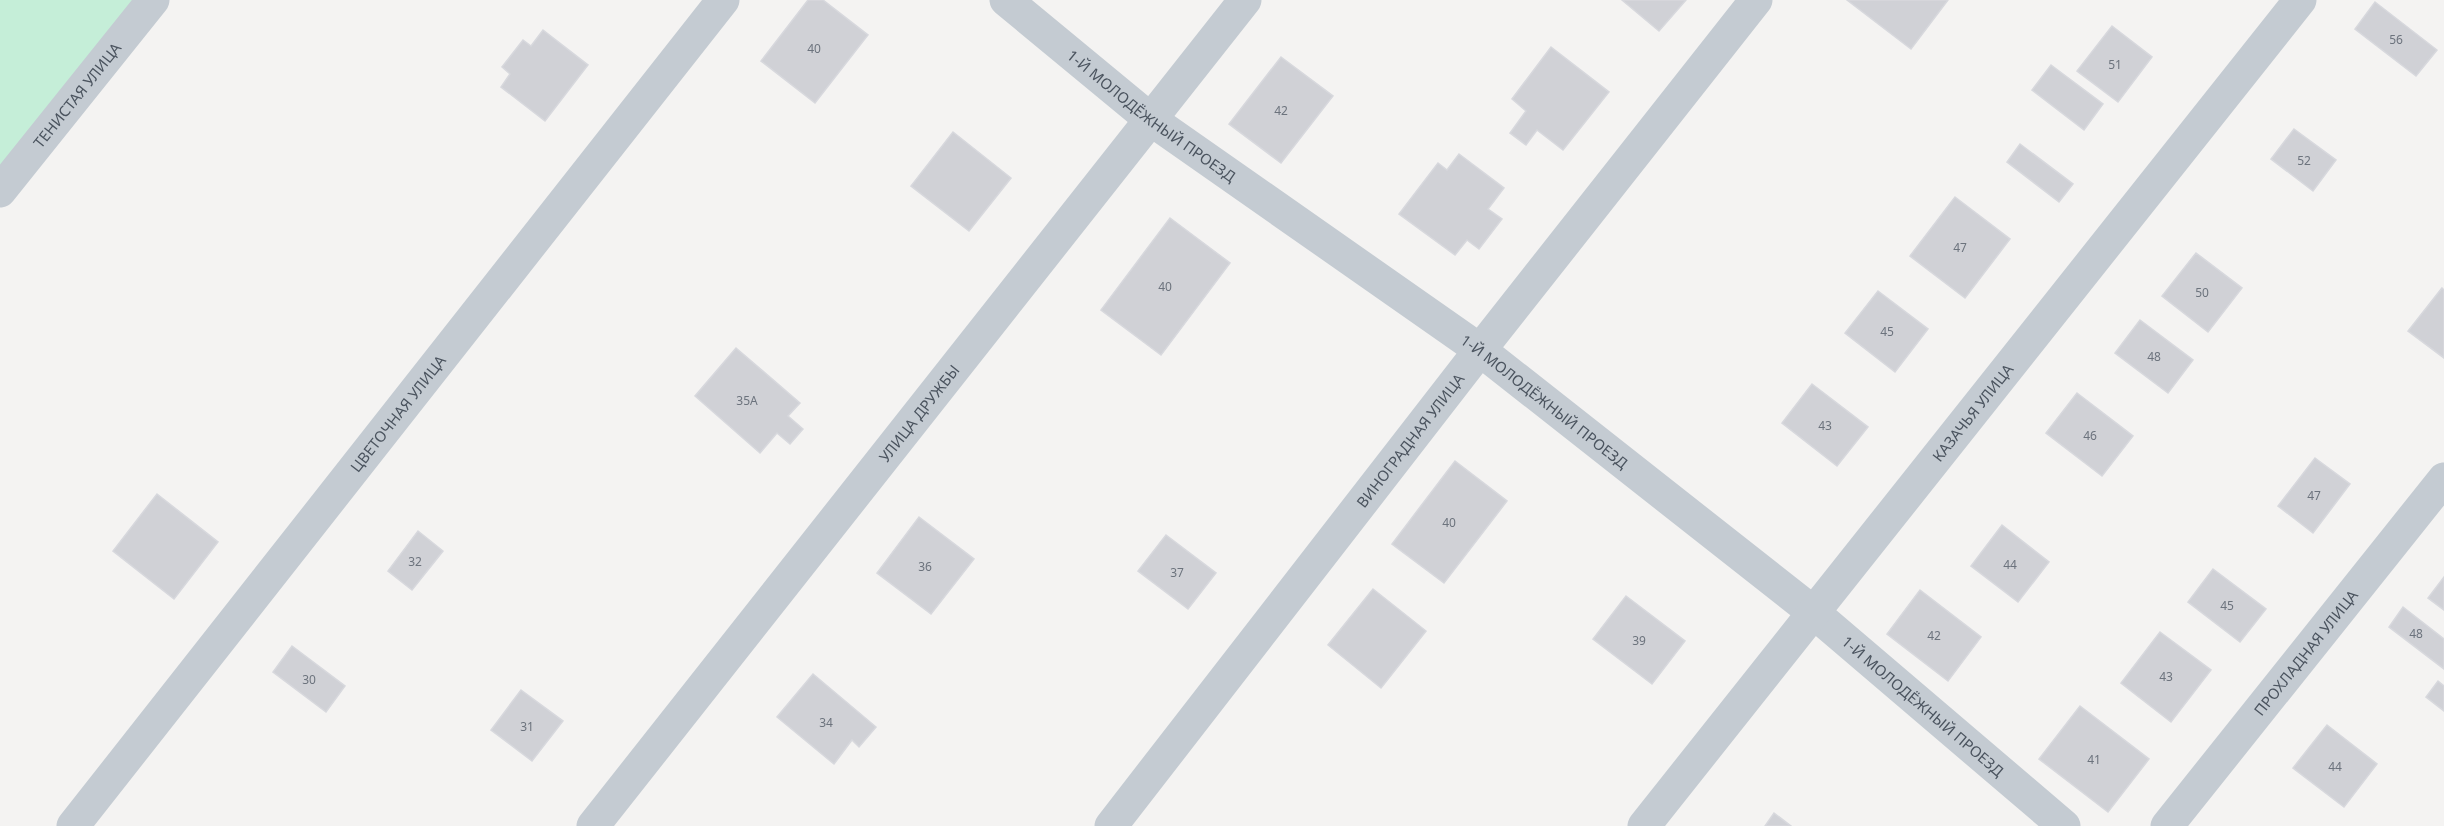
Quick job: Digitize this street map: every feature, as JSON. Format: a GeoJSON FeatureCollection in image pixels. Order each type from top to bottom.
{"type":"FeatureCollection","features":[{"type":"Feature","properties":{"kind":"street","name":"ТЕНИСТАЯ УЛИЦА"},"geometry":{"type":"LineString","coordinates":[[0,191],[153,0]]}},
{"type":"Feature","properties":{"kind":"street","name":"ЦВЕТОЧНАЯ УЛИЦА"},"geometry":{"type":"LineString","coordinates":[[73,826],[723,0]]}},
{"type":"Feature","properties":{"kind":"street","name":"1-Й МОЛОДЁЖНЫЙ ПРОЕЗД"},"geometry":{"type":"LineString","coordinates":[[1006,0],[1150,119],[1480,350],[1813,612],[2064,826]]}},
{"type":"Feature","properties":{"kind":"street","name":"УЛИЦА ДРУЖБЫ"},"geometry":{"type":"LineString","coordinates":[[593,826],[1245,0]]}},
{"type":"Feature","properties":{"kind":"street","name":"ВИНОГРАДНАЯ УЛИЦА"},"geometry":{"type":"LineString","coordinates":[[1111,826],[1480,350],[1756,0]]}},
{"type":"Feature","properties":{"kind":"street","name":"КАЗАЧЬЯ УЛИЦА"},"geometry":{"type":"LineString","coordinates":[[1644,826],[2300,0]]}},
{"type":"Feature","properties":{"kind":"street","name":"ПРОХЛАДНАЯ УЛИЦА"},"geometry":{"type":"LineString","coordinates":[[2167,826],[2444,479]]}},
{"type":"Feature","properties":{"kind":"green space"},"geometry":{"type":"Polygon","coordinates":[[[0,0],[155,0],[0,200],[0,0]]]}},
{"type":"Feature","properties":{"kind":"building"},"geometry":{"type":"Polygon","coordinates":[[[808,0],[823,0],[868,35],[815,103],[761,61],[808,0]]]}},
{"type":"Feature","properties":{"kind":"building"},"geometry":{"type":"Polygon","coordinates":[[[1622,0],[1686,0],[1659,31],[1622,0]]]}},
{"type":"Feature","properties":{"kind":"building"},"geometry":{"type":"Polygon","coordinates":[[[1847,0],[1948,0],[1911,49],[1847,0]]]}},
{"type":"Feature","properties":{"kind":"building"},"geometry":{"type":"Polygon","coordinates":[[[2375,2],[2437,50],[2416,76],[2355,29],[2375,2]]]}},
{"type":"Feature","properties":{"kind":"building"},"geometry":{"type":"Polygon","coordinates":[[[2112,26],[2152,57],[2118,102],[2077,71],[2112,26]]]}},
{"type":"Feature","properties":{"kind":"building"},"geometry":{"type":"Polygon","coordinates":[[[543,30],[588,65],[545,121],[501,87],[510,74],[502,67],[523,40],[531,46],[543,30]]]}},
{"type":"Feature","properties":{"kind":"building"},"geometry":{"type":"Polygon","coordinates":[[[1551,47],[1609,92],[1563,150],[1537,130],[1526,145],[1510,133],[1526,111],[1512,99],[1551,47]]]}},
{"type":"Feature","properties":{"kind":"building"},"geometry":{"type":"Polygon","coordinates":[[[1281,57],[1333,96],[1281,163],[1229,124],[1281,57]]]}},
{"type":"Feature","properties":{"kind":"building"},"geometry":{"type":"Polygon","coordinates":[[[2051,65],[2103,104],[2084,130],[2032,90],[2051,65]]]}},
{"type":"Feature","properties":{"kind":"building"},"geometry":{"type":"Polygon","coordinates":[[[2294,129],[2336,160],[2313,191],[2271,159],[2294,129]]]}},
{"type":"Feature","properties":{"kind":"building"},"geometry":{"type":"Polygon","coordinates":[[[953,132],[1011,178],[969,231],[911,186],[953,132]]]}},
{"type":"Feature","properties":{"kind":"building"},"geometry":{"type":"Polygon","coordinates":[[[2020,144],[2073,184],[2059,202],[2007,162],[2020,144]]]}},
{"type":"Feature","properties":{"kind":"building"},"geometry":{"type":"Polygon","coordinates":[[[1459,154],[1504,188],[1488,209],[1502,219],[1479,249],[1467,240],[1455,255],[1399,214],[1438,163],[1447,170],[1459,154]]]}},
{"type":"Feature","properties":{"kind":"building"},"geometry":{"type":"Polygon","coordinates":[[[1955,197],[2010,239],[1965,298],[1910,256],[1955,197]]]}},
{"type":"Feature","properties":{"kind":"building"},"geometry":{"type":"Polygon","coordinates":[[[1170,218],[1230,263],[1161,355],[1101,310],[1170,218]]]}},
{"type":"Feature","properties":{"kind":"building"},"geometry":{"type":"Polygon","coordinates":[[[2196,253],[2242,288],[2208,332],[2162,296],[2196,253]]]}},
{"type":"Feature","properties":{"kind":"building"},"geometry":{"type":"Polygon","coordinates":[[[2442,288],[2444,290],[2444,358],[2408,331],[2442,288]]]}},
{"type":"Feature","properties":{"kind":"building"},"geometry":{"type":"Polygon","coordinates":[[[1878,291],[1928,329],[1895,372],[1845,333],[1878,291]]]}},
{"type":"Feature","properties":{"kind":"building"},"geometry":{"type":"Polygon","coordinates":[[[2140,320],[2193,360],[2168,393],[2115,353],[2140,320]]]}},
{"type":"Feature","properties":{"kind":"building"},"geometry":{"type":"Polygon","coordinates":[[[736,348],[800,403],[788,416],[803,429],[790,444],[777,433],[760,453],[695,396],[736,348]]]}},
{"type":"Feature","properties":{"kind":"building"},"geometry":{"type":"Polygon","coordinates":[[[1812,384],[1868,427],[1837,466],[1782,423],[1812,384]]]}},
{"type":"Feature","properties":{"kind":"building"},"geometry":{"type":"Polygon","coordinates":[[[2077,393],[2133,436],[2102,476],[2046,433],[2077,393]]]}},
{"type":"Feature","properties":{"kind":"building"},"geometry":{"type":"Polygon","coordinates":[[[2315,458],[2350,484],[2313,533],[2278,506],[2315,458]]]}},
{"type":"Feature","properties":{"kind":"building"},"geometry":{"type":"Polygon","coordinates":[[[1455,461],[1507,501],[1444,583],[1392,544],[1455,461]]]}},
{"type":"Feature","properties":{"kind":"building"},"geometry":{"type":"Polygon","coordinates":[[[157,494],[218,542],[174,599],[113,551],[157,494]]]}},
{"type":"Feature","properties":{"kind":"building"},"geometry":{"type":"Polygon","coordinates":[[[919,517],[974,559],[931,614],[877,573],[919,517]]]}},
{"type":"Feature","properties":{"kind":"building"},"geometry":{"type":"Polygon","coordinates":[[[2002,525],[2049,562],[2018,602],[1971,566],[2002,525]]]}},
{"type":"Feature","properties":{"kind":"building"},"geometry":{"type":"Polygon","coordinates":[[[418,531],[443,551],[412,590],[388,571],[418,531]]]}},
{"type":"Feature","properties":{"kind":"building"},"geometry":{"type":"Polygon","coordinates":[[[1166,535],[1216,573],[1188,609],[1138,571],[1166,535]]]}},
{"type":"Feature","properties":{"kind":"building"},"geometry":{"type":"Polygon","coordinates":[[[2213,569],[2266,609],[2240,642],[2188,602],[2213,569]]]}},
{"type":"Feature","properties":{"kind":"building"},"geometry":{"type":"Polygon","coordinates":[[[2444,577],[2444,610],[2428,598],[2444,577]]]}},
{"type":"Feature","properties":{"kind":"building"},"geometry":{"type":"Polygon","coordinates":[[[1373,589],[1426,631],[1381,688],[1328,645],[1373,589]]]}},
{"type":"Feature","properties":{"kind":"building"},"geometry":{"type":"Polygon","coordinates":[[[1920,590],[1981,637],[1948,681],[1887,634],[1920,590]]]}},
{"type":"Feature","properties":{"kind":"building"},"geometry":{"type":"Polygon","coordinates":[[[1626,596],[1685,641],[1652,684],[1593,639],[1626,596]]]}},
{"type":"Feature","properties":{"kind":"building"},"geometry":{"type":"Polygon","coordinates":[[[2403,607],[2444,639],[2444,669],[2389,627],[2403,607]]]}},
{"type":"Feature","properties":{"kind":"building"},"geometry":{"type":"Polygon","coordinates":[[[2160,632],[2211,670],[2171,722],[2121,683],[2160,632]]]}},
{"type":"Feature","properties":{"kind":"building"},"geometry":{"type":"Polygon","coordinates":[[[292,646],[345,686],[326,712],[273,672],[292,646]]]}},
{"type":"Feature","properties":{"kind":"building"},"geometry":{"type":"Polygon","coordinates":[[[813,674],[876,727],[859,747],[852,740],[834,764],[777,717],[813,674]]]}},
{"type":"Feature","properties":{"kind":"building"},"geometry":{"type":"Polygon","coordinates":[[[2438,681],[2444,686],[2444,711],[2426,697],[2438,681]]]}},
{"type":"Feature","properties":{"kind":"building"},"geometry":{"type":"Polygon","coordinates":[[[521,690],[563,721],[532,761],[491,730],[521,690]]]}},
{"type":"Feature","properties":{"kind":"building"},"geometry":{"type":"Polygon","coordinates":[[[2080,706],[2149,759],[2108,812],[2039,759],[2080,706]]]}},
{"type":"Feature","properties":{"kind":"building"},"geometry":{"type":"Polygon","coordinates":[[[2327,725],[2377,764],[2344,807],[2293,768],[2327,725]]]}},
{"type":"Feature","properties":{"kind":"building"},"geometry":{"type":"Polygon","coordinates":[[[1774,813],[1791,826],[1765,826],[1774,813]]]}}]}
